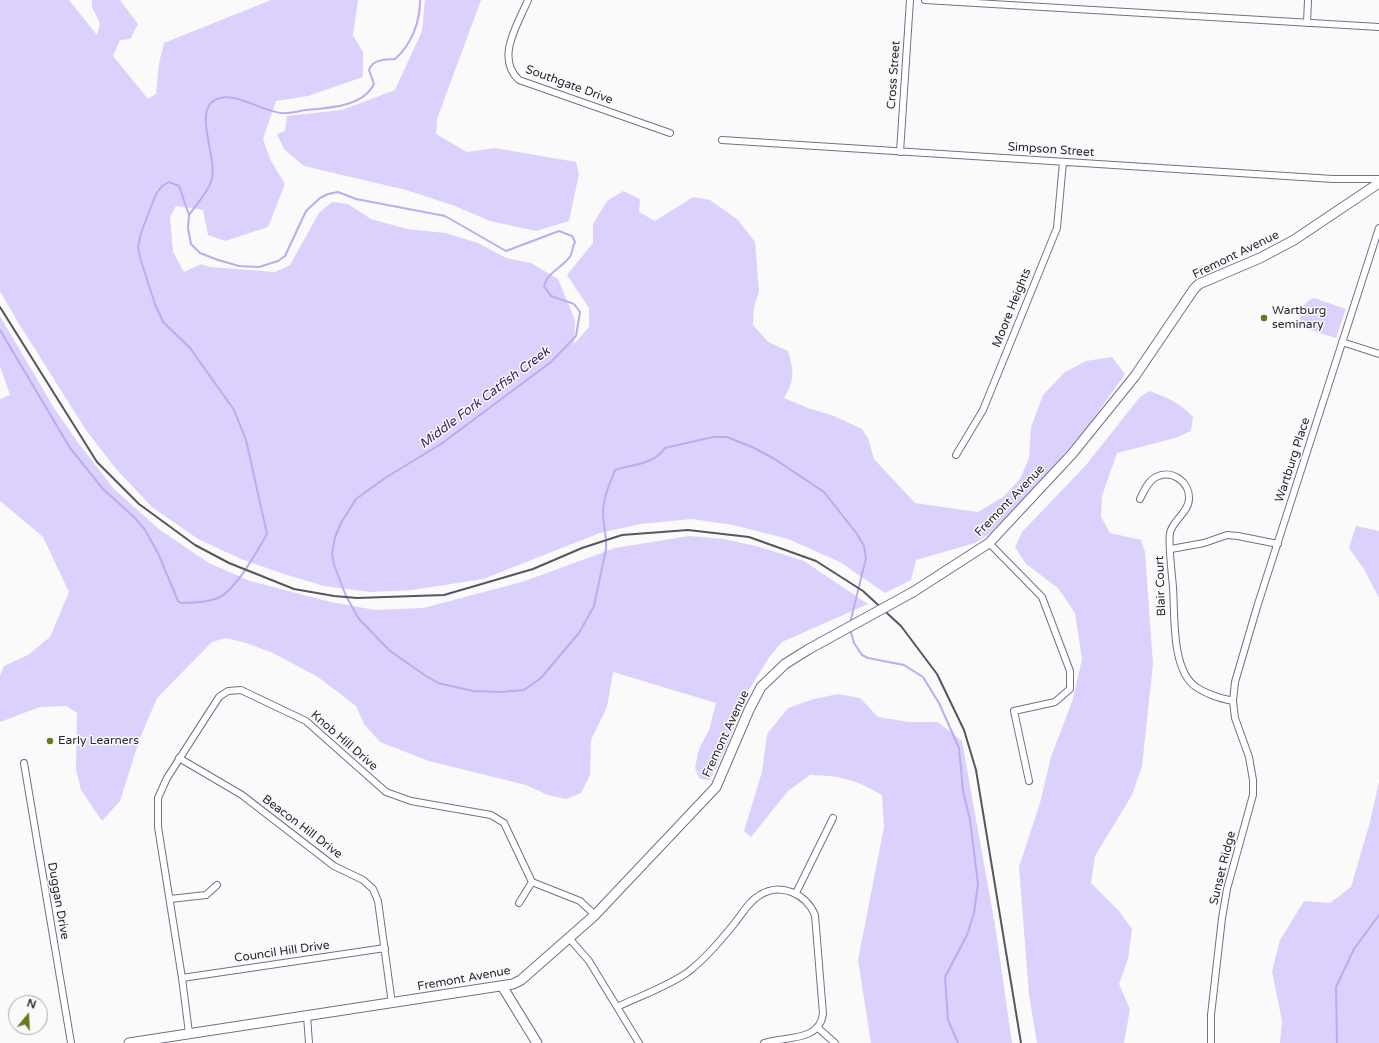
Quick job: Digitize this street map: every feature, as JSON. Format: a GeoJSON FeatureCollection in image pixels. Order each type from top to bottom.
{"type":"FeatureCollection","features":[{"type":"Feature","properties":{"kind":"main road","name":"Fremont Avenue"},"geometry":{"type":"LineString","coordinates":[[129,1043],[502,986],[513,984],[529,975],[595,914],[716,787],[749,710],[761,687],[785,664],[809,649],[913,592],[989,543],[1072,454],[1130,382],[1194,288],[1199,284],[1260,258],[1294,240],[1379,183]]}},
{"type":"Feature","properties":{"kind":"main road"},"geometry":{"type":"LineString","coordinates":[[502,986],[537,1043]]}},
{"type":"Feature","properties":{"kind":"street","name":"Southgate Drive"},"geometry":{"type":"LineString","coordinates":[[528,0],[509,46],[507,57],[513,75],[519,80],[670,133]]}},
{"type":"Feature","properties":{"kind":"street","name":"Cross Street"},"geometry":{"type":"LineString","coordinates":[[900,152],[910,0]]}},
{"type":"Feature","properties":{"kind":"street"},"geometry":{"type":"LineString","coordinates":[[925,0],[1379,28]]}},
{"type":"Feature","properties":{"kind":"street"},"geometry":{"type":"LineString","coordinates":[[1307,23],[1308,0]]}},
{"type":"Feature","properties":{"kind":"street","name":"Simpson Street"},"geometry":{"type":"LineString","coordinates":[[722,140],[1333,179],[1379,179]]}},
{"type":"Feature","properties":{"kind":"street","name":"Moore Heights"},"geometry":{"type":"LineString","coordinates":[[956,455],[983,410],[1057,228],[1063,162]]}},
{"type":"Feature","properties":{"kind":"street","name":"Wartburg Place"},"geometry":{"type":"LineString","coordinates":[[1233,701],[1239,664],[1379,228]]}},
{"type":"Feature","properties":{"kind":"street"},"geometry":{"type":"LineString","coordinates":[[1342,342],[1379,354]]}},
{"type":"Feature","properties":{"kind":"street"},"geometry":{"type":"LineString","coordinates":[[1140,499],[1149,482],[1156,477],[1174,475],[1183,481],[1190,499],[1170,532],[1171,549]]}},
{"type":"Feature","properties":{"kind":"street","name":"Blair Court"},"geometry":{"type":"LineString","coordinates":[[1233,701],[1212,696],[1194,687],[1181,666],[1173,620],[1171,549],[1204,543],[1227,535],[1278,544]]}},
{"type":"Feature","properties":{"kind":"street"},"geometry":{"type":"LineString","coordinates":[[989,543],[1042,597],[1070,671],[1070,689],[1055,702],[1014,712],[1029,781]]}},
{"type":"Feature","properties":{"kind":"street","name":"Knob Hill Drive"},"geometry":{"type":"LineString","coordinates":[[189,1033],[182,978],[158,828],[158,798],[167,778],[179,758],[219,697],[228,691],[241,690],[306,721],[386,792],[411,801],[491,815],[504,823],[532,882]]}},
{"type":"Feature","properties":{"kind":"street","name":"Sunset Ridge"},"geometry":{"type":"LineString","coordinates":[[1211,1043],[1211,1015],[1227,889],[1253,794],[1253,780],[1248,757],[1235,718],[1233,701]]}},
{"type":"Feature","properties":{"kind":"street","name":"Beacon Hill Drive"},"geometry":{"type":"LineString","coordinates":[[179,758],[242,795],[334,866],[362,880],[373,889],[378,901],[392,1004]]}},
{"type":"Feature","properties":{"kind":"street","name":"Duggan Drive"},"geometry":{"type":"LineString","coordinates":[[24,763],[71,1043]]}},
{"type":"Feature","properties":{"kind":"street"},"geometry":{"type":"LineString","coordinates":[[796,893],[833,818]]}},
{"type":"Feature","properties":{"kind":"street"},"geometry":{"type":"LineString","coordinates":[[519,903],[532,882],[580,901],[595,914]]}},
{"type":"Feature","properties":{"kind":"street"},"geometry":{"type":"LineString","coordinates":[[170,899],[206,895],[217,885]]}},
{"type":"Feature","properties":{"kind":"street"},"geometry":{"type":"LineString","coordinates":[[617,1007],[675,980],[687,972],[708,954],[749,904],[761,894],[780,890],[796,893],[809,903],[816,922],[824,1008],[822,1021],[818,1028],[802,1036],[764,1043]]}},
{"type":"Feature","properties":{"kind":"street"},"geometry":{"type":"LineString","coordinates":[[569,938],[589,961],[639,1043]]}},
{"type":"Feature","properties":{"kind":"street","name":"Council Hill Drive"},"geometry":{"type":"LineString","coordinates":[[182,978],[385,948]]}},
{"type":"Feature","properties":{"kind":"street"},"geometry":{"type":"LineString","coordinates":[[307,1016],[308,1043]]}},
{"type":"Feature","properties":{"kind":"street"},"geometry":{"type":"LineString","coordinates":[[818,1028],[834,1043]]}},
{"type":"Feature","properties":{"kind":"shaded area"},"geometry":{"type":"Polygon","coordinates":[[[0,0],[69,0],[97,35],[100,24],[92,7],[92,0],[120,0],[138,24],[130,39],[120,40],[113,56],[148,99],[156,94],[159,63],[164,43],[271,0],[358,0],[353,35],[363,52],[363,77],[308,96],[276,101],[263,139],[271,161],[285,184],[268,227],[225,241],[208,235],[203,210],[176,206],[170,217],[173,252],[184,272],[201,264],[210,267],[275,272],[290,265],[319,213],[332,202],[348,204],[371,219],[407,229],[445,233],[478,243],[506,258],[531,263],[558,279],[575,320],[574,344],[589,327],[589,308],[567,275],[593,243],[593,224],[607,201],[623,191],[640,199],[639,212],[655,221],[693,197],[710,200],[738,220],[755,242],[759,291],[754,307],[753,325],[768,342],[788,351],[792,370],[792,380],[784,398],[808,408],[834,416],[862,429],[868,438],[874,459],[915,503],[978,512],[1003,497],[1020,479],[1029,458],[1031,427],[1043,395],[1065,372],[1086,361],[1112,357],[1125,374],[1089,425],[1027,497],[989,534],[975,543],[916,560],[911,580],[885,593],[840,562],[788,539],[733,525],[692,519],[640,524],[600,533],[483,579],[412,590],[370,592],[324,586],[284,574],[241,559],[198,539],[152,507],[116,469],[86,430],[0,291],[0,0]]]}},
{"type":"Feature","properties":{"kind":"shaded area"},"geometry":{"type":"Polygon","coordinates":[[[425,0],[481,0],[437,119],[436,134],[467,152],[495,148],[576,162],[579,174],[569,221],[536,231],[490,221],[455,206],[406,190],[304,166],[284,149],[277,134],[285,131],[287,116],[342,110],[395,90],[422,31],[425,0]]]}},
{"type":"Feature","properties":{"kind":"shaded area"},"geometry":{"type":"Polygon","coordinates":[[[1314,298],[1346,309],[1336,338],[1304,328],[1300,320],[1301,311],[1306,303],[1314,298]]]}},
{"type":"Feature","properties":{"kind":"shaded area"},"geometry":{"type":"Polygon","coordinates":[[[0,316],[54,408],[79,444],[114,489],[160,530],[209,563],[250,581],[331,602],[375,610],[423,608],[522,582],[615,548],[689,536],[724,539],[760,547],[804,561],[868,604],[782,642],[770,656],[747,693],[726,748],[710,780],[700,779],[695,768],[699,749],[709,730],[716,703],[613,672],[607,707],[591,740],[590,775],[581,793],[566,799],[548,795],[526,785],[429,761],[380,742],[364,724],[356,706],[318,677],[273,653],[246,643],[226,638],[212,642],[157,698],[140,738],[120,801],[102,821],[81,790],[76,770],[77,713],[66,706],[40,707],[0,722],[0,676],[4,666],[28,655],[50,637],[69,592],[43,537],[0,501],[0,399],[10,395],[0,366],[0,316]]]}},
{"type":"Feature","properties":{"kind":"shaded area"},"geometry":{"type":"Polygon","coordinates":[[[1149,391],[1173,401],[1193,417],[1191,431],[1175,438],[1117,453],[1102,496],[1101,517],[1110,533],[1141,540],[1145,552],[1153,664],[1142,766],[1132,795],[1095,856],[1091,883],[1119,911],[1132,929],[1128,959],[1119,984],[1130,1009],[1124,1043],[1037,1043],[1029,995],[1019,867],[1040,803],[1051,757],[1073,699],[1082,659],[1075,613],[1058,588],[1026,564],[1015,547],[1022,532],[1086,465],[1140,397],[1149,391]]]}},
{"type":"Feature","properties":{"kind":"shaded area"},"geometry":{"type":"Polygon","coordinates":[[[1356,526],[1379,531],[1379,598],[1364,569],[1349,548],[1356,526]]]}},
{"type":"Feature","properties":{"kind":"shaded area"},"geometry":{"type":"Polygon","coordinates":[[[838,694],[860,698],[878,717],[909,722],[938,722],[962,741],[996,931],[1012,1043],[871,1043],[858,960],[884,827],[882,795],[848,779],[831,776],[810,775],[788,791],[751,837],[744,831],[762,772],[767,734],[788,708],[814,699],[838,694]]]}},
{"type":"Feature","properties":{"kind":"shaded area"},"geometry":{"type":"Polygon","coordinates":[[[1379,782],[1379,1043],[1280,1043],[1282,1021],[1272,971],[1280,940],[1304,901],[1330,903],[1351,887],[1370,822],[1379,782]]]}},
{"type":"Feature","properties":{"kind":"waterway"},"geometry":{"type":"LineString","coordinates":[[189,215],[204,195],[211,182],[213,173],[206,128],[207,109],[212,102],[219,98],[228,97],[274,112],[285,113],[334,107],[353,102],[369,92],[374,84],[369,70],[371,66],[379,61],[395,59],[406,47],[417,24],[420,0]]}},
{"type":"Feature","properties":{"kind":"waterway","name":"Middle Fork Catfish Creek"},"geometry":{"type":"LineString","coordinates":[[0,330],[70,448],[103,489],[135,518],[145,530],[158,553],[178,601],[181,603],[205,601],[218,598],[232,587],[252,560],[267,534],[246,440],[234,410],[190,348],[163,322],[155,304],[141,261],[138,247],[141,233],[156,194],[162,186],[169,182],[179,186],[189,215],[188,228],[191,244],[200,253],[239,266],[259,267],[278,261],[285,256],[306,211],[320,198],[328,194],[338,192],[356,199],[445,216],[506,251],[559,231],[572,236],[575,242],[571,255],[552,273],[544,286],[551,296],[574,304],[580,312],[576,336],[551,362],[441,444],[385,478],[356,499],[341,523],[335,537],[332,554],[334,565],[346,596],[359,619],[390,651],[438,683],[473,691],[500,692],[524,690],[541,678],[579,633],[594,606],[606,549],[603,506],[615,470],[649,461],[660,454],[665,448],[713,437],[727,437],[752,447],[773,458],[824,492],[857,534],[864,546],[866,558],[850,623]]}},
{"type":"Feature","properties":{"kind":"waterway","name":"Middle Fork Catfish Creek"},"geometry":{"type":"LineString","coordinates":[[850,629],[854,643],[862,655],[868,658],[904,665],[923,677],[939,703],[959,748],[963,791],[970,820],[978,884],[974,913],[967,935],[945,977],[948,1020],[958,1043]]}},
{"type":"Feature","properties":{"kind":"waterway"},"geometry":{"type":"LineString","coordinates":[[1337,1043],[1336,987],[1354,949],[1379,915]]}},
{"type":"Feature","properties":{"kind":"railway"},"geometry":{"type":"LineString","coordinates":[[0,307],[97,462],[139,504],[195,545],[229,563],[294,589],[334,596],[357,598],[444,595],[533,569],[582,548],[622,535],[688,530],[749,537],[816,561],[863,591],[901,626],[937,674],[964,730],[976,770],[1021,1043]]}},
{"type":"Feature","properties":{"kind":"place","name":"Wartburg seminary"},"geometry":{"type":"Point","coordinates":[1264,318]}},
{"type":"Feature","properties":{"kind":"place","name":"Early Learners"},"geometry":{"type":"Point","coordinates":[50,741]}}]}
